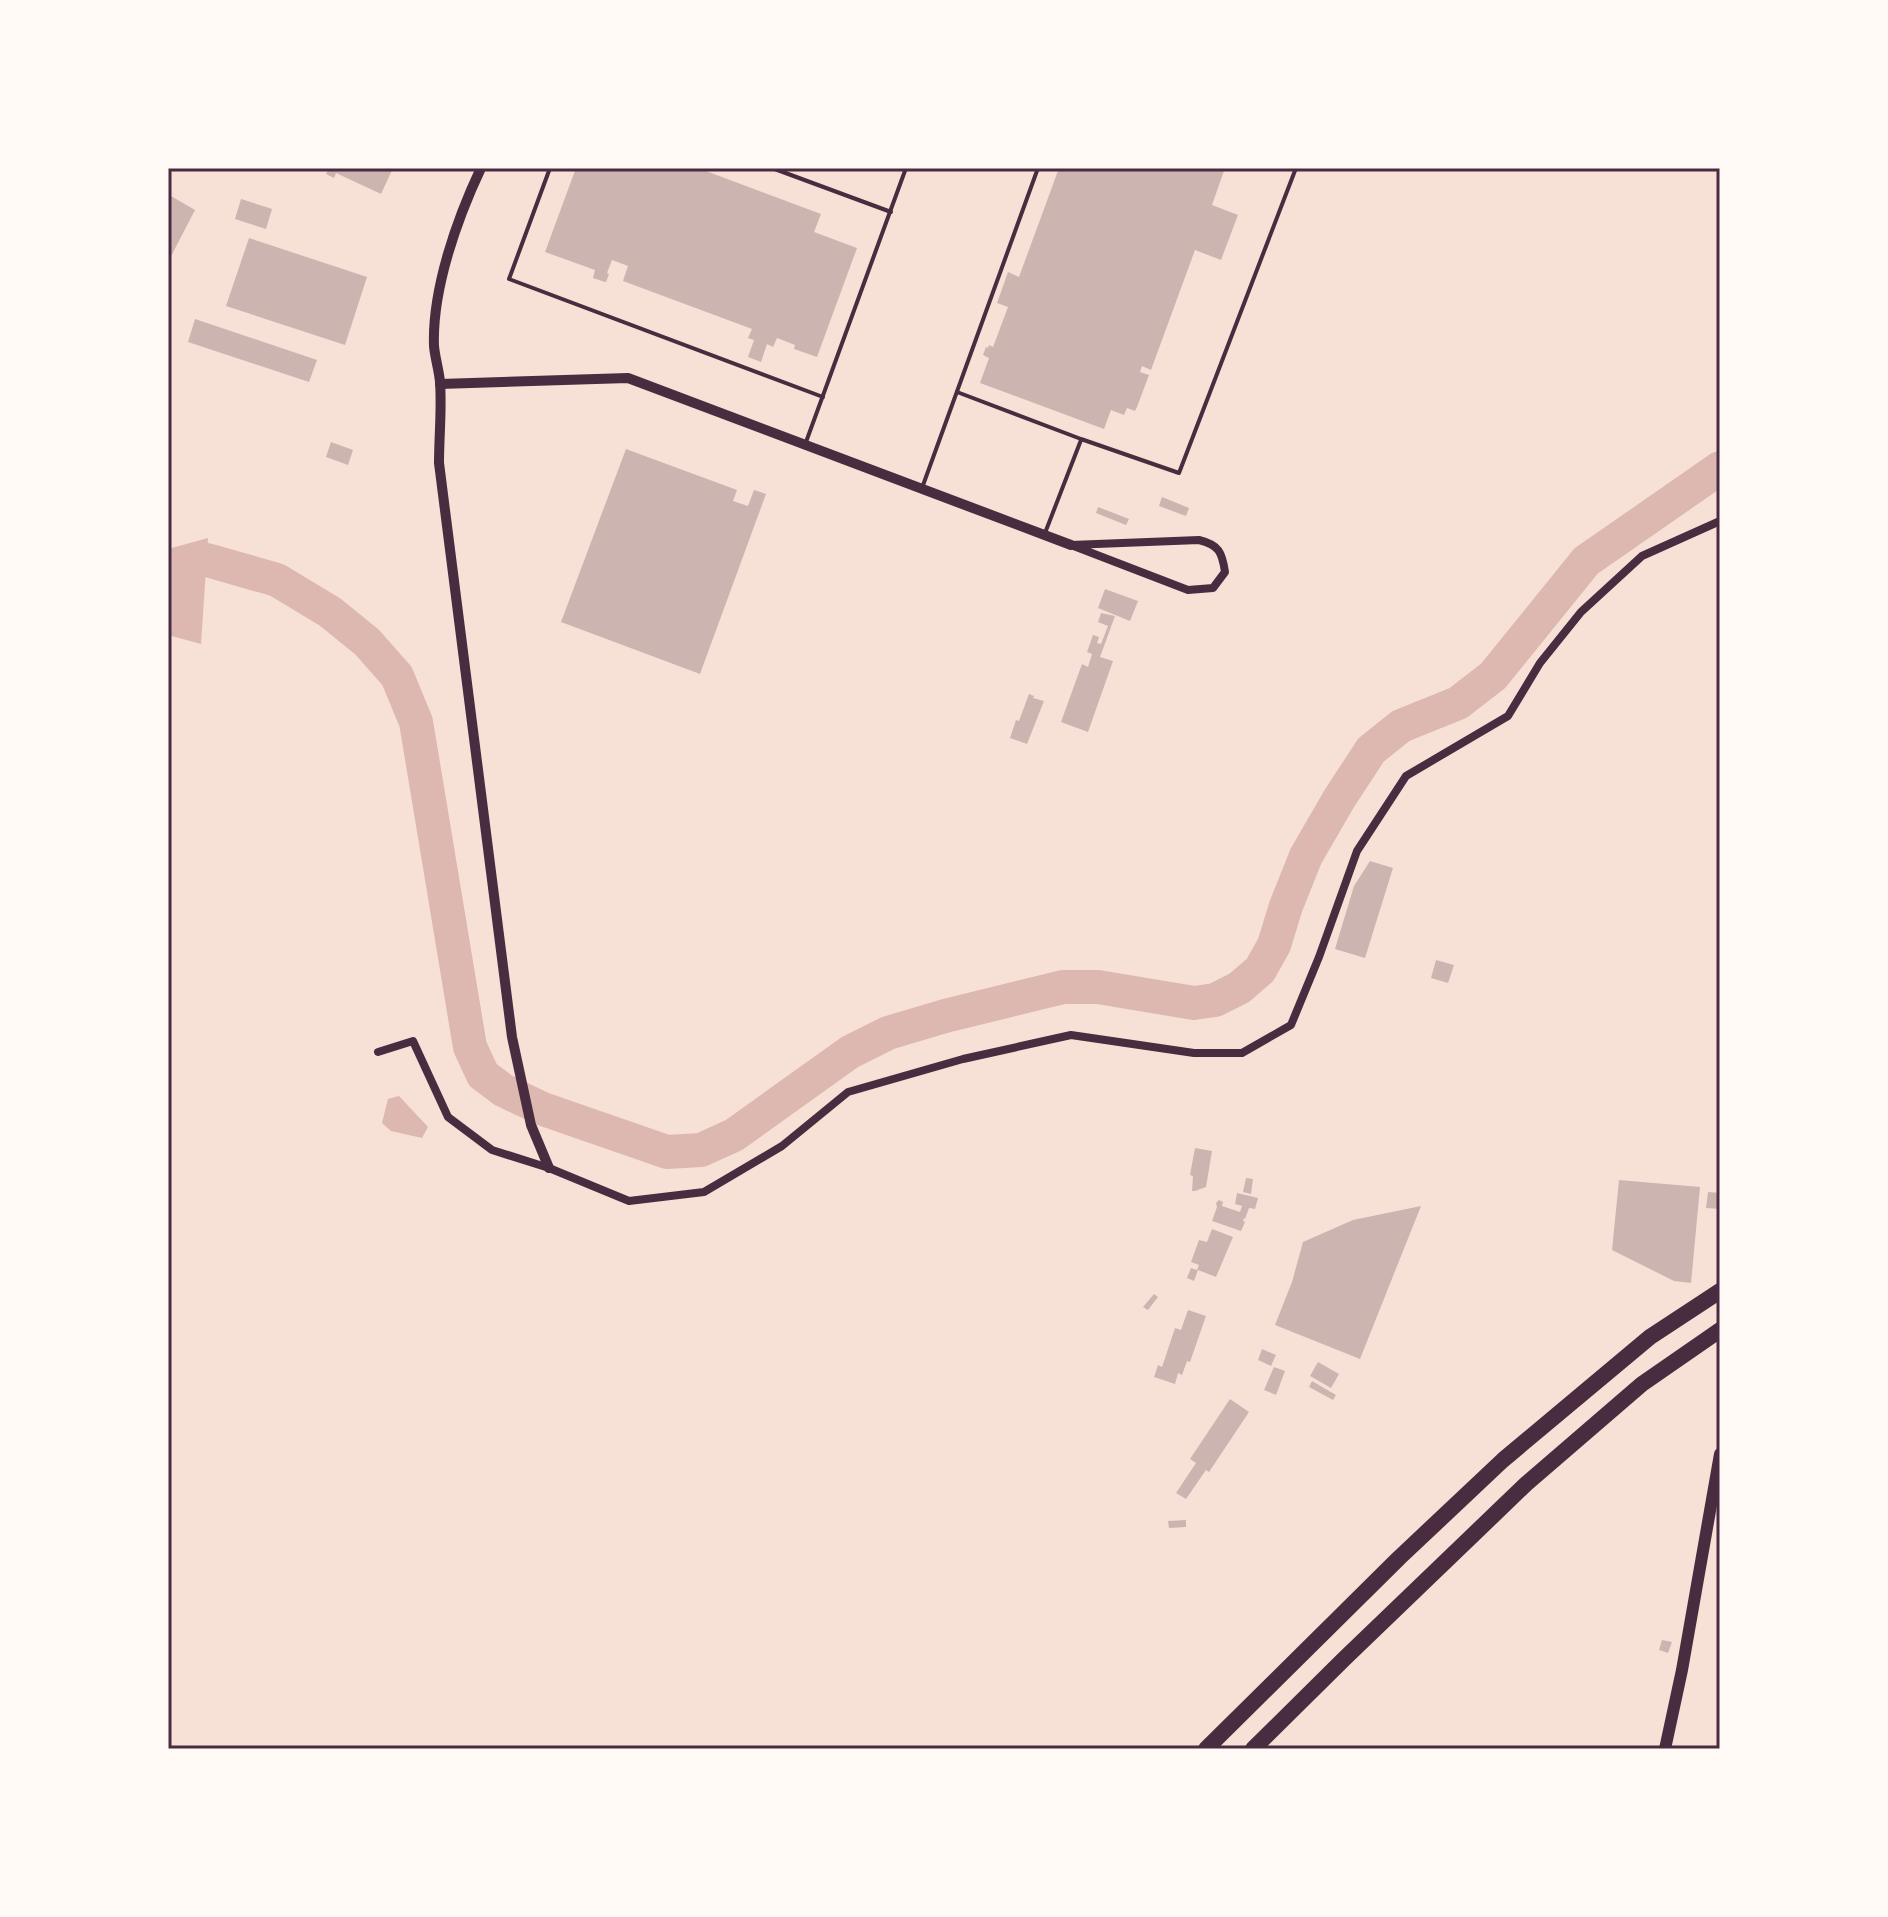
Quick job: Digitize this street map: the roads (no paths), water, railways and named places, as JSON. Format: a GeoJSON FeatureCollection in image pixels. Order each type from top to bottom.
{"type":"FeatureCollection","features":[{"type":"Feature","properties":{"kind":"highway"},"geometry":{"type":"LineString","coordinates":[[1206,1749],[1503,1460],[1650,1337],[1720,1291]]}},
{"type":"Feature","properties":{"kind":"highway"},"geometry":{"type":"LineString","coordinates":[[1253,1749],[1526,1484],[1642,1384],[1720,1330]]}},
{"type":"Feature","properties":{"kind":"main road"},"geometry":{"type":"LineString","coordinates":[[1665,1749],[1720,1454]]}},
{"type":"Feature","properties":{"kind":"street"},"geometry":{"type":"LineString","coordinates":[[481,168],[448,253],[437,303],[434,346],[440,384],[439,463],[512,1037],[531,1125],[549,1168]]}},
{"type":"Feature","properties":{"kind":"street"},"geometry":{"type":"LineString","coordinates":[[440,384],[628,378],[1188,590],[1213,588],[1225,572],[1223,557],[1212,543],[1199,540],[1071,545]]}},
{"type":"Feature","properties":{"kind":"street"},"geometry":{"type":"LineString","coordinates":[[378,1052],[413,1041],[448,1117],[492,1150],[549,1168],[629,1201],[704,1192],[782,1146],[848,1092],[963,1059],[1071,1035],[1194,1053],[1242,1053],[1291,1025],[1357,851],[1406,776],[1508,716],[1540,663],[1581,612],[1642,556],[1720,521]]}},
{"type":"Feature","properties":{"kind":"lane"},"geometry":{"type":"LineString","coordinates":[[550,168],[509,279],[823,397]]}},
{"type":"Feature","properties":{"kind":"lane"},"geometry":{"type":"LineString","coordinates":[[772,168],[891,212]]}},
{"type":"Feature","properties":{"kind":"lane"},"geometry":{"type":"LineString","coordinates":[[805,445],[906,168]]}},
{"type":"Feature","properties":{"kind":"lane"},"geometry":{"type":"LineString","coordinates":[[922,488],[1038,168]]}},
{"type":"Feature","properties":{"kind":"lane"},"geometry":{"type":"LineString","coordinates":[[957,392],[1179,473],[1296,168]]}},
{"type":"Feature","properties":{"kind":"lane"},"geometry":{"type":"LineString","coordinates":[[1045,535],[1081,439]]}},
{"type":"Feature","properties":{"kind":"waterway"},"geometry":{"type":"LineString","coordinates":[[207,560],[277,580],[330,612],[367,642],[397,676],[416,722],[470,1047],[483,1075],[503,1090],[543,1109],[667,1152],[701,1150],[734,1135],[850,1052],[888,1033],[1063,987],[1098,987],[1194,1003],[1215,1000],[1239,988],[1260,970],[1274,945],[1306,856],[1371,750],[1401,726],[1458,703],[1493,676],[1586,561],[1720,468]]}}]}
